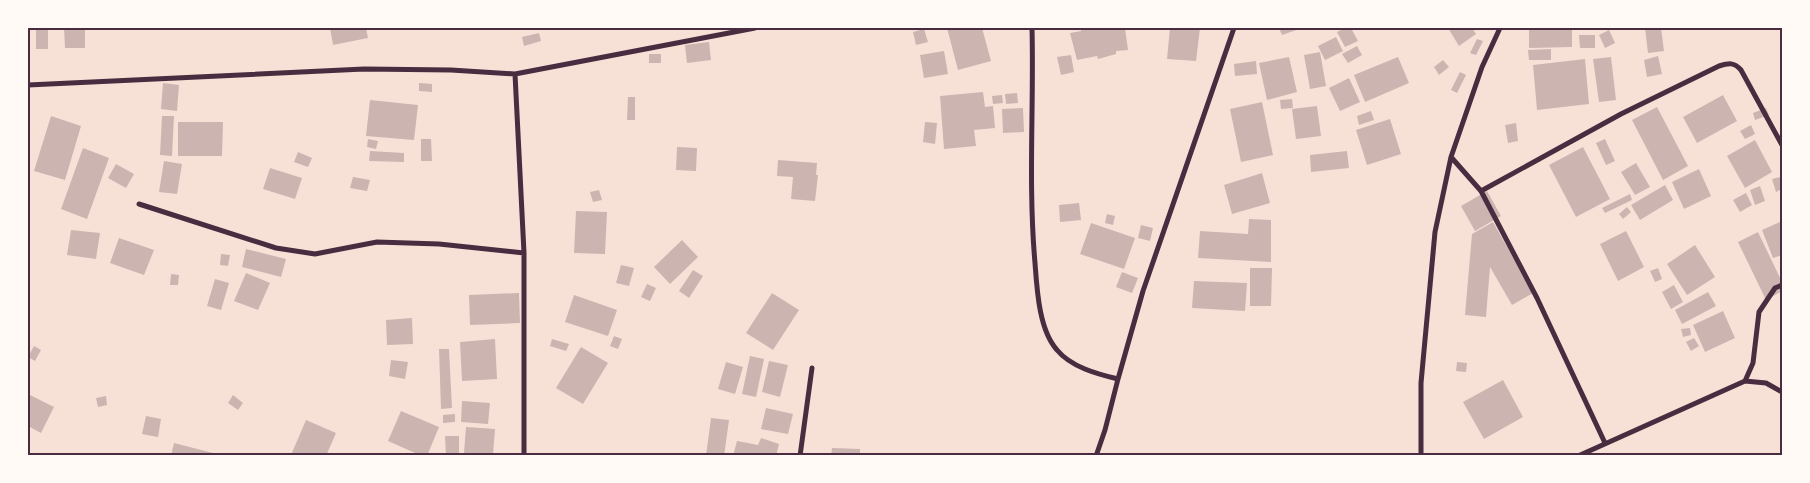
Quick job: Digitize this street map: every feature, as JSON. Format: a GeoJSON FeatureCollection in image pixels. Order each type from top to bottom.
{"type":"FeatureCollection","features":[{"type":"Feature","properties":{"kind":"street"},"geometry":{"type":"LineString","coordinates":[[28,85],[364,69],[451,70],[515,74],[755,28]]}},
{"type":"Feature","properties":{"kind":"street"},"geometry":{"type":"LineString","coordinates":[[1032,28],[1032,223],[1037,285],[1045,331],[1057,351],[1069,361],[1100,374],[1118,379]]}},
{"type":"Feature","properties":{"kind":"street"},"geometry":{"type":"LineString","coordinates":[[1096,456],[1105,430],[1108,413],[1143,291],[1234,28]]}},
{"type":"Feature","properties":{"kind":"street"},"geometry":{"type":"LineString","coordinates":[[1421,456],[1421,382],[1435,232],[1451,157],[1482,67],[1500,28]]}},
{"type":"Feature","properties":{"kind":"street"},"geometry":{"type":"LineString","coordinates":[[1481,191],[1621,114],[1719,66],[1729,63],[1738,66],[1741,70],[1782,145]]}},
{"type":"Feature","properties":{"kind":"street"},"geometry":{"type":"LineString","coordinates":[[515,74],[524,253],[524,456]]}},
{"type":"Feature","properties":{"kind":"street"},"geometry":{"type":"LineString","coordinates":[[1451,157],[1481,191],[1537,298],[1605,444]]}},
{"type":"Feature","properties":{"kind":"street"},"geometry":{"type":"LineString","coordinates":[[139,204],[276,248],[316,254],[376,242],[439,244],[524,253]]}},
{"type":"Feature","properties":{"kind":"street"},"geometry":{"type":"LineString","coordinates":[[1745,381],[1753,363],[1759,312],[1775,288],[1782,285]]}},
{"type":"Feature","properties":{"kind":"street"},"geometry":{"type":"LineString","coordinates":[[800,456],[812,368]]}},
{"type":"Feature","properties":{"kind":"street"},"geometry":{"type":"LineString","coordinates":[[1578,456],[1745,381],[1766,383],[1782,392]]}},
{"type":"Feature","properties":{"kind":"building"},"geometry":{"type":"Polygon","coordinates":[[[36,28],[48,28],[48,49],[36,49],[36,28]]]}},
{"type":"Feature","properties":{"kind":"building"},"geometry":{"type":"Polygon","coordinates":[[[64,28],[85,28],[85,48],[65,48],[64,28]]]}},
{"type":"Feature","properties":{"kind":"building"},"geometry":{"type":"Polygon","coordinates":[[[330,28],[366,28],[368,38],[333,45],[330,28]]]}},
{"type":"Feature","properties":{"kind":"building"},"geometry":{"type":"Polygon","coordinates":[[[947,28],[982,28],[991,61],[958,70],[947,28]]]}},
{"type":"Feature","properties":{"kind":"building"},"geometry":{"type":"Polygon","coordinates":[[[1081,28],[1125,28],[1128,50],[1116,51],[1116,54],[1098,59],[1097,56],[1077,60],[1070,33],[1081,31],[1081,28]]]}},
{"type":"Feature","properties":{"kind":"building"},"geometry":{"type":"Polygon","coordinates":[[[1170,28],[1200,28],[1196,61],[1167,59],[1170,28]]]}},
{"type":"Feature","properties":{"kind":"building"},"geometry":{"type":"Polygon","coordinates":[[[1279,28],[1302,28],[1282,35],[1279,28]]]}},
{"type":"Feature","properties":{"kind":"building"},"geometry":{"type":"Polygon","coordinates":[[[1345,28],[1351,28],[1358,41],[1345,47],[1337,32],[1345,28]]]}},
{"type":"Feature","properties":{"kind":"building"},"geometry":{"type":"Polygon","coordinates":[[[1448,28],[1472,28],[1476,34],[1459,46],[1448,28]]]}},
{"type":"Feature","properties":{"kind":"building"},"geometry":{"type":"Polygon","coordinates":[[[1529,28],[1572,28],[1572,47],[1529,48],[1529,28]]]}},
{"type":"Feature","properties":{"kind":"building"},"geometry":{"type":"Polygon","coordinates":[[[1645,28],[1661,28],[1664,51],[1648,53],[1645,28]]]}},
{"type":"Feature","properties":{"kind":"building"},"geometry":{"type":"Polygon","coordinates":[[[924,29],[928,42],[916,45],[913,32],[924,29]]]}},
{"type":"Feature","properties":{"kind":"building"},"geometry":{"type":"Polygon","coordinates":[[[1609,30],[1615,43],[1605,48],[1599,35],[1609,30]]]}},
{"type":"Feature","properties":{"kind":"building"},"geometry":{"type":"Polygon","coordinates":[[[539,33],[541,41],[524,46],[522,37],[539,33]]]}},
{"type":"Feature","properties":{"kind":"building"},"geometry":{"type":"Polygon","coordinates":[[[1579,35],[1595,35],[1595,48],[1580,48],[1579,35]]]}},
{"type":"Feature","properties":{"kind":"building"},"geometry":{"type":"Polygon","coordinates":[[[1336,37],[1343,51],[1325,60],[1318,46],[1336,37]]]}},
{"type":"Feature","properties":{"kind":"building"},"geometry":{"type":"Polygon","coordinates":[[[1477,39],[1483,41],[1476,55],[1470,53],[1477,39]]]}},
{"type":"Feature","properties":{"kind":"building"},"geometry":{"type":"Polygon","coordinates":[[[709,42],[711,60],[687,63],[685,45],[709,42]]]}},
{"type":"Feature","properties":{"kind":"building"},"geometry":{"type":"Polygon","coordinates":[[[1357,46],[1362,55],[1348,63],[1342,54],[1357,46]]]}},
{"type":"Feature","properties":{"kind":"building"},"geometry":{"type":"Polygon","coordinates":[[[1551,49],[1551,60],[1529,60],[1528,50],[1551,49]]]}},
{"type":"Feature","properties":{"kind":"building"},"geometry":{"type":"Polygon","coordinates":[[[944,51],[948,74],[924,78],[920,55],[944,51]]]}},
{"type":"Feature","properties":{"kind":"building"},"geometry":{"type":"Polygon","coordinates":[[[1320,52],[1326,86],[1310,89],[1304,55],[1320,52]]]}},
{"type":"Feature","properties":{"kind":"building"},"geometry":{"type":"Polygon","coordinates":[[[649,54],[661,54],[661,63],[649,63],[649,54]]]}},
{"type":"Feature","properties":{"kind":"building"},"geometry":{"type":"Polygon","coordinates":[[[1071,55],[1074,72],[1061,75],[1057,57],[1071,55]]]}},
{"type":"Feature","properties":{"kind":"building"},"geometry":{"type":"Polygon","coordinates":[[[1658,56],[1662,74],[1647,77],[1644,60],[1658,56]]]}},
{"type":"Feature","properties":{"kind":"building"},"geometry":{"type":"Polygon","coordinates":[[[1289,57],[1297,92],[1267,100],[1259,63],[1289,57]]]}},
{"type":"Feature","properties":{"kind":"building"},"geometry":{"type":"Polygon","coordinates":[[[1398,57],[1409,83],[1365,102],[1354,75],[1398,57]]]}},
{"type":"Feature","properties":{"kind":"building"},"geometry":{"type":"Polygon","coordinates":[[[1611,57],[1616,100],[1599,102],[1593,59],[1611,57]]]}},
{"type":"Feature","properties":{"kind":"building"},"geometry":{"type":"Polygon","coordinates":[[[1585,59],[1589,104],[1537,110],[1533,65],[1585,59]]]}},
{"type":"Feature","properties":{"kind":"building"},"geometry":{"type":"Polygon","coordinates":[[[1443,60],[1449,67],[1439,75],[1434,67],[1443,60]]]}},
{"type":"Feature","properties":{"kind":"building"},"geometry":{"type":"Polygon","coordinates":[[[1256,61],[1257,74],[1235,76],[1234,64],[1256,61]]]}},
{"type":"Feature","properties":{"kind":"building"},"geometry":{"type":"Polygon","coordinates":[[[1460,72],[1466,75],[1457,93],[1451,90],[1460,72]]]}},
{"type":"Feature","properties":{"kind":"building"},"geometry":{"type":"Polygon","coordinates":[[[1349,78],[1360,102],[1340,111],[1329,88],[1349,78]]]}},
{"type":"Feature","properties":{"kind":"building"},"geometry":{"type":"Polygon","coordinates":[[[163,83],[179,85],[177,111],[161,109],[163,83]]]}},
{"type":"Feature","properties":{"kind":"building"},"geometry":{"type":"Polygon","coordinates":[[[419,83],[432,84],[432,92],[419,91],[419,83]]]}},
{"type":"Feature","properties":{"kind":"building"},"geometry":{"type":"Polygon","coordinates":[[[983,92],[985,107],[993,106],[995,128],[974,130],[976,146],[944,149],[940,96],[983,92]]]}},
{"type":"Feature","properties":{"kind":"building"},"geometry":{"type":"Polygon","coordinates":[[[1017,93],[1018,103],[1006,104],[1005,94],[1017,93]]]}},
{"type":"Feature","properties":{"kind":"building"},"geometry":{"type":"Polygon","coordinates":[[[1002,95],[1003,103],[993,104],[992,96],[1002,95]]]}},
{"type":"Feature","properties":{"kind":"building"},"geometry":{"type":"Polygon","coordinates":[[[1723,95],[1737,121],[1697,143],[1683,117],[1723,95]]]}},
{"type":"Feature","properties":{"kind":"building"},"geometry":{"type":"Polygon","coordinates":[[[628,97],[635,97],[635,120],[627,120],[628,97]]]}},
{"type":"Feature","properties":{"kind":"building"},"geometry":{"type":"Polygon","coordinates":[[[1292,99],[1293,108],[1281,109],[1280,100],[1292,99]]]}},
{"type":"Feature","properties":{"kind":"building"},"geometry":{"type":"Polygon","coordinates":[[[370,100],[418,105],[414,140],[366,136],[370,100]]]}},
{"type":"Feature","properties":{"kind":"building"},"geometry":{"type":"Polygon","coordinates":[[[1262,102],[1273,155],[1241,162],[1230,109],[1262,102]]]}},
{"type":"Feature","properties":{"kind":"building"},"geometry":{"type":"Polygon","coordinates":[[[1317,106],[1321,136],[1296,139],[1292,109],[1317,106]]]}},
{"type":"Feature","properties":{"kind":"building"},"geometry":{"type":"Polygon","coordinates":[[[1657,107],[1688,166],[1663,180],[1632,120],[1657,107]]]}},
{"type":"Feature","properties":{"kind":"building"},"geometry":{"type":"Polygon","coordinates":[[[1023,108],[1024,132],[1003,133],[1002,109],[1023,108]]]}},
{"type":"Feature","properties":{"kind":"building"},"geometry":{"type":"Polygon","coordinates":[[[1766,108],[1769,115],[1755,120],[1753,113],[1766,108]]]}},
{"type":"Feature","properties":{"kind":"building"},"geometry":{"type":"Polygon","coordinates":[[[1371,111],[1374,120],[1359,125],[1357,116],[1371,111]]]}},
{"type":"Feature","properties":{"kind":"building"},"geometry":{"type":"Polygon","coordinates":[[[51,116],[81,126],[65,180],[34,171],[51,116]]]}},
{"type":"Feature","properties":{"kind":"building"},"geometry":{"type":"Polygon","coordinates":[[[162,116],[174,116],[172,156],[160,155],[162,116]]]}},
{"type":"Feature","properties":{"kind":"building"},"geometry":{"type":"Polygon","coordinates":[[[1390,119],[1401,154],[1367,165],[1356,130],[1390,119]]]}},
{"type":"Feature","properties":{"kind":"building"},"geometry":{"type":"Polygon","coordinates":[[[178,122],[223,122],[222,156],[178,156],[178,122]]]}},
{"type":"Feature","properties":{"kind":"building"},"geometry":{"type":"Polygon","coordinates":[[[925,122],[937,123],[935,144],[923,142],[925,122]]]}},
{"type":"Feature","properties":{"kind":"building"},"geometry":{"type":"Polygon","coordinates":[[[1516,123],[1518,141],[1508,143],[1505,125],[1516,123]]]}},
{"type":"Feature","properties":{"kind":"building"},"geometry":{"type":"Polygon","coordinates":[[[1751,125],[1755,134],[1745,139],[1740,131],[1751,125]]]}},
{"type":"Feature","properties":{"kind":"building"},"geometry":{"type":"Polygon","coordinates":[[[368,139],[378,141],[376,149],[367,147],[368,139]]]}},
{"type":"Feature","properties":{"kind":"building"},"geometry":{"type":"Polygon","coordinates":[[[421,139],[431,139],[432,161],[421,161],[421,139]]]}},
{"type":"Feature","properties":{"kind":"building"},"geometry":{"type":"Polygon","coordinates":[[[1605,139],[1615,161],[1606,165],[1596,143],[1605,139]]]}},
{"type":"Feature","properties":{"kind":"building"},"geometry":{"type":"Polygon","coordinates":[[[1755,140],[1772,172],[1745,188],[1727,156],[1755,140]]]}},
{"type":"Feature","properties":{"kind":"building"},"geometry":{"type":"Polygon","coordinates":[[[677,147],[697,148],[696,171],[676,170],[677,147]]]}},
{"type":"Feature","properties":{"kind":"building"},"geometry":{"type":"Polygon","coordinates":[[[1583,147],[1610,199],[1576,217],[1549,165],[1583,147]]]}},
{"type":"Feature","properties":{"kind":"building"},"geometry":{"type":"Polygon","coordinates":[[[83,148],[109,158],[87,219],[61,209],[83,148]]]}},
{"type":"Feature","properties":{"kind":"building"},"geometry":{"type":"Polygon","coordinates":[[[370,151],[404,153],[404,162],[369,161],[370,151]]]}},
{"type":"Feature","properties":{"kind":"building"},"geometry":{"type":"Polygon","coordinates":[[[1347,151],[1349,168],[1311,172],[1310,155],[1347,151]]]}},
{"type":"Feature","properties":{"kind":"building"},"geometry":{"type":"Polygon","coordinates":[[[298,152],[312,158],[308,167],[294,162],[298,152]]]}},
{"type":"Feature","properties":{"kind":"building"},"geometry":{"type":"Polygon","coordinates":[[[778,160],[817,163],[816,175],[818,175],[815,201],[791,199],[793,177],[777,176],[778,160]]]}},
{"type":"Feature","properties":{"kind":"building"},"geometry":{"type":"Polygon","coordinates":[[[164,161],[182,164],[177,194],[159,192],[164,161]]]}},
{"type":"Feature","properties":{"kind":"building"},"geometry":{"type":"Polygon","coordinates":[[[1636,163],[1650,187],[1635,195],[1621,172],[1636,163]]]}},
{"type":"Feature","properties":{"kind":"building"},"geometry":{"type":"Polygon","coordinates":[[[116,164],[134,174],[126,188],[108,178],[116,164]]]}},
{"type":"Feature","properties":{"kind":"building"},"geometry":{"type":"Polygon","coordinates":[[[270,168],[302,178],[295,199],[263,189],[270,168]]]}},
{"type":"Feature","properties":{"kind":"building"},"geometry":{"type":"Polygon","coordinates":[[[1699,169],[1711,196],[1684,209],[1672,182],[1699,169]]]}},
{"type":"Feature","properties":{"kind":"building"},"geometry":{"type":"Polygon","coordinates":[[[1262,173],[1270,203],[1232,214],[1224,185],[1262,173]]]}},
{"type":"Feature","properties":{"kind":"building"},"geometry":{"type":"Polygon","coordinates":[[[353,177],[370,180],[367,191],[350,188],[353,177]]]}},
{"type":"Feature","properties":{"kind":"building"},"geometry":{"type":"Polygon","coordinates":[[[1780,177],[1782,189],[1776,192],[1772,179],[1780,177]]]}},
{"type":"Feature","properties":{"kind":"building"},"geometry":{"type":"Polygon","coordinates":[[[1665,185],[1673,200],[1640,220],[1631,205],[1665,185]]]}},
{"type":"Feature","properties":{"kind":"building"},"geometry":{"type":"Polygon","coordinates":[[[1760,186],[1765,201],[1755,205],[1750,190],[1760,186]]]}},
{"type":"Feature","properties":{"kind":"building"},"geometry":{"type":"Polygon","coordinates":[[[599,190],[602,200],[593,202],[590,192],[599,190]]]}},
{"type":"Feature","properties":{"kind":"building"},"geometry":{"type":"Polygon","coordinates":[[[1487,191],[1501,216],[1475,231],[1461,206],[1487,191]]]}},
{"type":"Feature","properties":{"kind":"building"},"geometry":{"type":"Polygon","coordinates":[[[1746,193],[1752,205],[1740,212],[1733,200],[1746,193]]]}},
{"type":"Feature","properties":{"kind":"building"},"geometry":{"type":"Polygon","coordinates":[[[1630,194],[1632,200],[1605,213],[1602,208],[1630,194]]]}},
{"type":"Feature","properties":{"kind":"building"},"geometry":{"type":"Polygon","coordinates":[[[1079,203],[1081,220],[1060,222],[1059,205],[1079,203]]]}},
{"type":"Feature","properties":{"kind":"building"},"geometry":{"type":"Polygon","coordinates":[[[1627,207],[1631,212],[1623,219],[1619,214],[1627,207]]]}},
{"type":"Feature","properties":{"kind":"building"},"geometry":{"type":"Polygon","coordinates":[[[576,211],[607,212],[605,254],[574,253],[576,211]]]}},
{"type":"Feature","properties":{"kind":"building"},"geometry":{"type":"Polygon","coordinates":[[[1107,214],[1115,216],[1113,225],[1105,223],[1107,214]]]}},
{"type":"Feature","properties":{"kind":"building"},"geometry":{"type":"Polygon","coordinates":[[[1249,219],[1271,220],[1271,262],[1198,258],[1200,231],[1248,234],[1249,219]]]}},
{"type":"Feature","properties":{"kind":"building"},"geometry":{"type":"Polygon","coordinates":[[[1782,221],[1782,255],[1773,258],[1762,230],[1782,221]]]}},
{"type":"Feature","properties":{"kind":"building"},"geometry":{"type":"Polygon","coordinates":[[[1493,222],[1533,293],[1512,305],[1490,267],[1486,317],[1465,315],[1472,234],[1493,222]]]}},
{"type":"Feature","properties":{"kind":"building"},"geometry":{"type":"Polygon","coordinates":[[[1091,223],[1135,238],[1124,269],[1080,254],[1091,223]]]}},
{"type":"Feature","properties":{"kind":"building"},"geometry":{"type":"Polygon","coordinates":[[[1141,225],[1153,228],[1150,241],[1138,238],[1141,225]]]}},
{"type":"Feature","properties":{"kind":"building"},"geometry":{"type":"Polygon","coordinates":[[[71,230],[100,233],[96,259],[67,255],[71,230]]]}},
{"type":"Feature","properties":{"kind":"building"},"geometry":{"type":"Polygon","coordinates":[[[1626,231],[1644,267],[1618,281],[1600,244],[1626,231]]]}},
{"type":"Feature","properties":{"kind":"building"},"geometry":{"type":"Polygon","coordinates":[[[1758,232],[1782,282],[1782,291],[1766,300],[1738,242],[1758,232]]]}},
{"type":"Feature","properties":{"kind":"building"},"geometry":{"type":"Polygon","coordinates":[[[119,238],[154,250],[144,275],[110,263],[119,238]]]}},
{"type":"Feature","properties":{"kind":"building"},"geometry":{"type":"Polygon","coordinates":[[[682,240],[698,257],[670,284],[654,267],[682,240]]]}},
{"type":"Feature","properties":{"kind":"building"},"geometry":{"type":"Polygon","coordinates":[[[1695,245],[1715,277],[1687,295],[1667,264],[1695,245]]]}},
{"type":"Feature","properties":{"kind":"building"},"geometry":{"type":"Polygon","coordinates":[[[246,249],[286,259],[281,277],[242,267],[246,249]]]}},
{"type":"Feature","properties":{"kind":"building"},"geometry":{"type":"Polygon","coordinates":[[[221,254],[230,255],[228,266],[220,265],[221,254]]]}},
{"type":"Feature","properties":{"kind":"building"},"geometry":{"type":"Polygon","coordinates":[[[621,265],[634,268],[629,286],[616,283],[621,265]]]}},
{"type":"Feature","properties":{"kind":"building"},"geometry":{"type":"Polygon","coordinates":[[[1250,268],[1272,268],[1271,306],[1250,306],[1250,268]]]}},
{"type":"Feature","properties":{"kind":"building"},"geometry":{"type":"Polygon","coordinates":[[[1658,268],[1662,279],[1655,282],[1650,271],[1658,268]]]}},
{"type":"Feature","properties":{"kind":"building"},"geometry":{"type":"Polygon","coordinates":[[[693,270],[703,276],[689,298],[679,291],[693,270]]]}},
{"type":"Feature","properties":{"kind":"building"},"geometry":{"type":"Polygon","coordinates":[[[1122,272],[1138,278],[1132,293],[1116,287],[1122,272]]]}},
{"type":"Feature","properties":{"kind":"building"},"geometry":{"type":"Polygon","coordinates":[[[246,273],[270,283],[258,310],[234,301],[246,273]]]}},
{"type":"Feature","properties":{"kind":"building"},"geometry":{"type":"Polygon","coordinates":[[[171,274],[179,275],[178,285],[170,285],[171,274]]]}},
{"type":"Feature","properties":{"kind":"building"},"geometry":{"type":"Polygon","coordinates":[[[215,279],[229,283],[221,310],[207,306],[215,279]]]}},
{"type":"Feature","properties":{"kind":"building"},"geometry":{"type":"Polygon","coordinates":[[[1194,281],[1247,283],[1245,311],[1192,308],[1194,281]]]}},
{"type":"Feature","properties":{"kind":"building"},"geometry":{"type":"Polygon","coordinates":[[[647,284],[656,288],[650,301],[641,297],[647,284]]]}},
{"type":"Feature","properties":{"kind":"building"},"geometry":{"type":"Polygon","coordinates":[[[1674,285],[1683,302],[1671,309],[1662,292],[1674,285]]]}},
{"type":"Feature","properties":{"kind":"building"},"geometry":{"type":"Polygon","coordinates":[[[1708,292],[1716,306],[1682,324],[1675,310],[1708,292]]]}},
{"type":"Feature","properties":{"kind":"building"},"geometry":{"type":"Polygon","coordinates":[[[519,293],[520,323],[470,325],[469,295],[519,293]]]}},
{"type":"Feature","properties":{"kind":"building"},"geometry":{"type":"Polygon","coordinates":[[[772,293],[799,310],[773,350],[746,333],[772,293]]]}},
{"type":"Feature","properties":{"kind":"building"},"geometry":{"type":"Polygon","coordinates":[[[574,295],[617,310],[608,336],[565,322],[574,295]]]}},
{"type":"Feature","properties":{"kind":"building"},"geometry":{"type":"Polygon","coordinates":[[[1723,311],[1735,338],[1705,352],[1693,325],[1723,311]]]}},
{"type":"Feature","properties":{"kind":"building"},"geometry":{"type":"Polygon","coordinates":[[[412,318],[413,344],[387,345],[386,320],[412,318]]]}},
{"type":"Feature","properties":{"kind":"building"},"geometry":{"type":"Polygon","coordinates":[[[1690,328],[1691,335],[1683,337],[1681,329],[1690,328]]]}},
{"type":"Feature","properties":{"kind":"building"},"geometry":{"type":"Polygon","coordinates":[[[614,336],[622,339],[618,349],[610,346],[614,336]]]}},
{"type":"Feature","properties":{"kind":"building"},"geometry":{"type":"Polygon","coordinates":[[[1694,338],[1699,346],[1691,351],[1686,342],[1694,338]]]}},
{"type":"Feature","properties":{"kind":"building"},"geometry":{"type":"Polygon","coordinates":[[[495,339],[497,379],[462,381],[460,342],[495,339]]]}},
{"type":"Feature","properties":{"kind":"building"},"geometry":{"type":"Polygon","coordinates":[[[552,339],[569,344],[566,351],[550,346],[552,339]]]}},
{"type":"Feature","properties":{"kind":"building"},"geometry":{"type":"Polygon","coordinates":[[[34,346],[41,350],[35,361],[28,357],[34,346]]]}},
{"type":"Feature","properties":{"kind":"building"},"geometry":{"type":"Polygon","coordinates":[[[581,347],[608,363],[583,404],[556,388],[581,347]]]}},
{"type":"Feature","properties":{"kind":"building"},"geometry":{"type":"Polygon","coordinates":[[[439,349],[449,349],[452,408],[441,409],[439,349]]]}},
{"type":"Feature","properties":{"kind":"building"},"geometry":{"type":"Polygon","coordinates":[[[750,356],[764,359],[756,397],[742,394],[750,356]]]}},
{"type":"Feature","properties":{"kind":"building"},"geometry":{"type":"Polygon","coordinates":[[[391,360],[408,362],[405,379],[389,376],[391,360]]]}},
{"type":"Feature","properties":{"kind":"building"},"geometry":{"type":"Polygon","coordinates":[[[769,361],[788,365],[780,397],[762,392],[769,361]]]}},
{"type":"Feature","properties":{"kind":"building"},"geometry":{"type":"Polygon","coordinates":[[[726,362],[743,367],[735,394],[718,389],[726,362]]]}},
{"type":"Feature","properties":{"kind":"building"},"geometry":{"type":"Polygon","coordinates":[[[1457,362],[1467,363],[1466,372],[1456,371],[1457,362]]]}},
{"type":"Feature","properties":{"kind":"building"},"geometry":{"type":"Polygon","coordinates":[[[1503,380],[1523,417],[1484,439],[1463,402],[1503,380]]]}},
{"type":"Feature","properties":{"kind":"building"},"geometry":{"type":"Polygon","coordinates":[[[28,394],[54,407],[41,433],[28,426],[28,394]]]}},
{"type":"Feature","properties":{"kind":"building"},"geometry":{"type":"Polygon","coordinates":[[[233,395],[243,403],[238,410],[228,403],[233,395]]]}},
{"type":"Feature","properties":{"kind":"building"},"geometry":{"type":"Polygon","coordinates":[[[106,396],[107,405],[98,407],[96,398],[106,396]]]}},
{"type":"Feature","properties":{"kind":"building"},"geometry":{"type":"Polygon","coordinates":[[[462,401],[490,403],[488,424],[461,422],[462,401]]]}},
{"type":"Feature","properties":{"kind":"building"},"geometry":{"type":"Polygon","coordinates":[[[766,408],[793,414],[788,434],[761,429],[766,408]]]}},
{"type":"Feature","properties":{"kind":"building"},"geometry":{"type":"Polygon","coordinates":[[[401,411],[439,427],[427,456],[422,456],[388,441],[401,411]]]}},
{"type":"Feature","properties":{"kind":"building"},"geometry":{"type":"Polygon","coordinates":[[[455,414],[455,422],[443,423],[443,415],[455,414]]]}},
{"type":"Feature","properties":{"kind":"building"},"geometry":{"type":"Polygon","coordinates":[[[146,416],[161,419],[158,437],[142,434],[146,416]]]}},
{"type":"Feature","properties":{"kind":"building"},"geometry":{"type":"Polygon","coordinates":[[[711,418],[729,420],[724,456],[706,456],[711,418]]]}},
{"type":"Feature","properties":{"kind":"building"},"geometry":{"type":"Polygon","coordinates":[[[306,420],[336,433],[326,456],[291,455],[306,420]]]}},
{"type":"Feature","properties":{"kind":"building"},"geometry":{"type":"Polygon","coordinates":[[[466,427],[495,429],[493,455],[464,453],[466,427]]]}},
{"type":"Feature","properties":{"kind":"building"},"geometry":{"type":"Polygon","coordinates":[[[445,436],[459,436],[459,456],[446,456],[445,436]]]}},
{"type":"Feature","properties":{"kind":"building"},"geometry":{"type":"Polygon","coordinates":[[[761,438],[779,444],[776,456],[733,456],[737,441],[758,445],[761,438]]]}},
{"type":"Feature","properties":{"kind":"building"},"geometry":{"type":"Polygon","coordinates":[[[174,443],[213,453],[213,456],[171,456],[174,443]]]}},
{"type":"Feature","properties":{"kind":"building"},"geometry":{"type":"Polygon","coordinates":[[[832,448],[860,449],[860,456],[831,456],[832,448]]]}}]}
